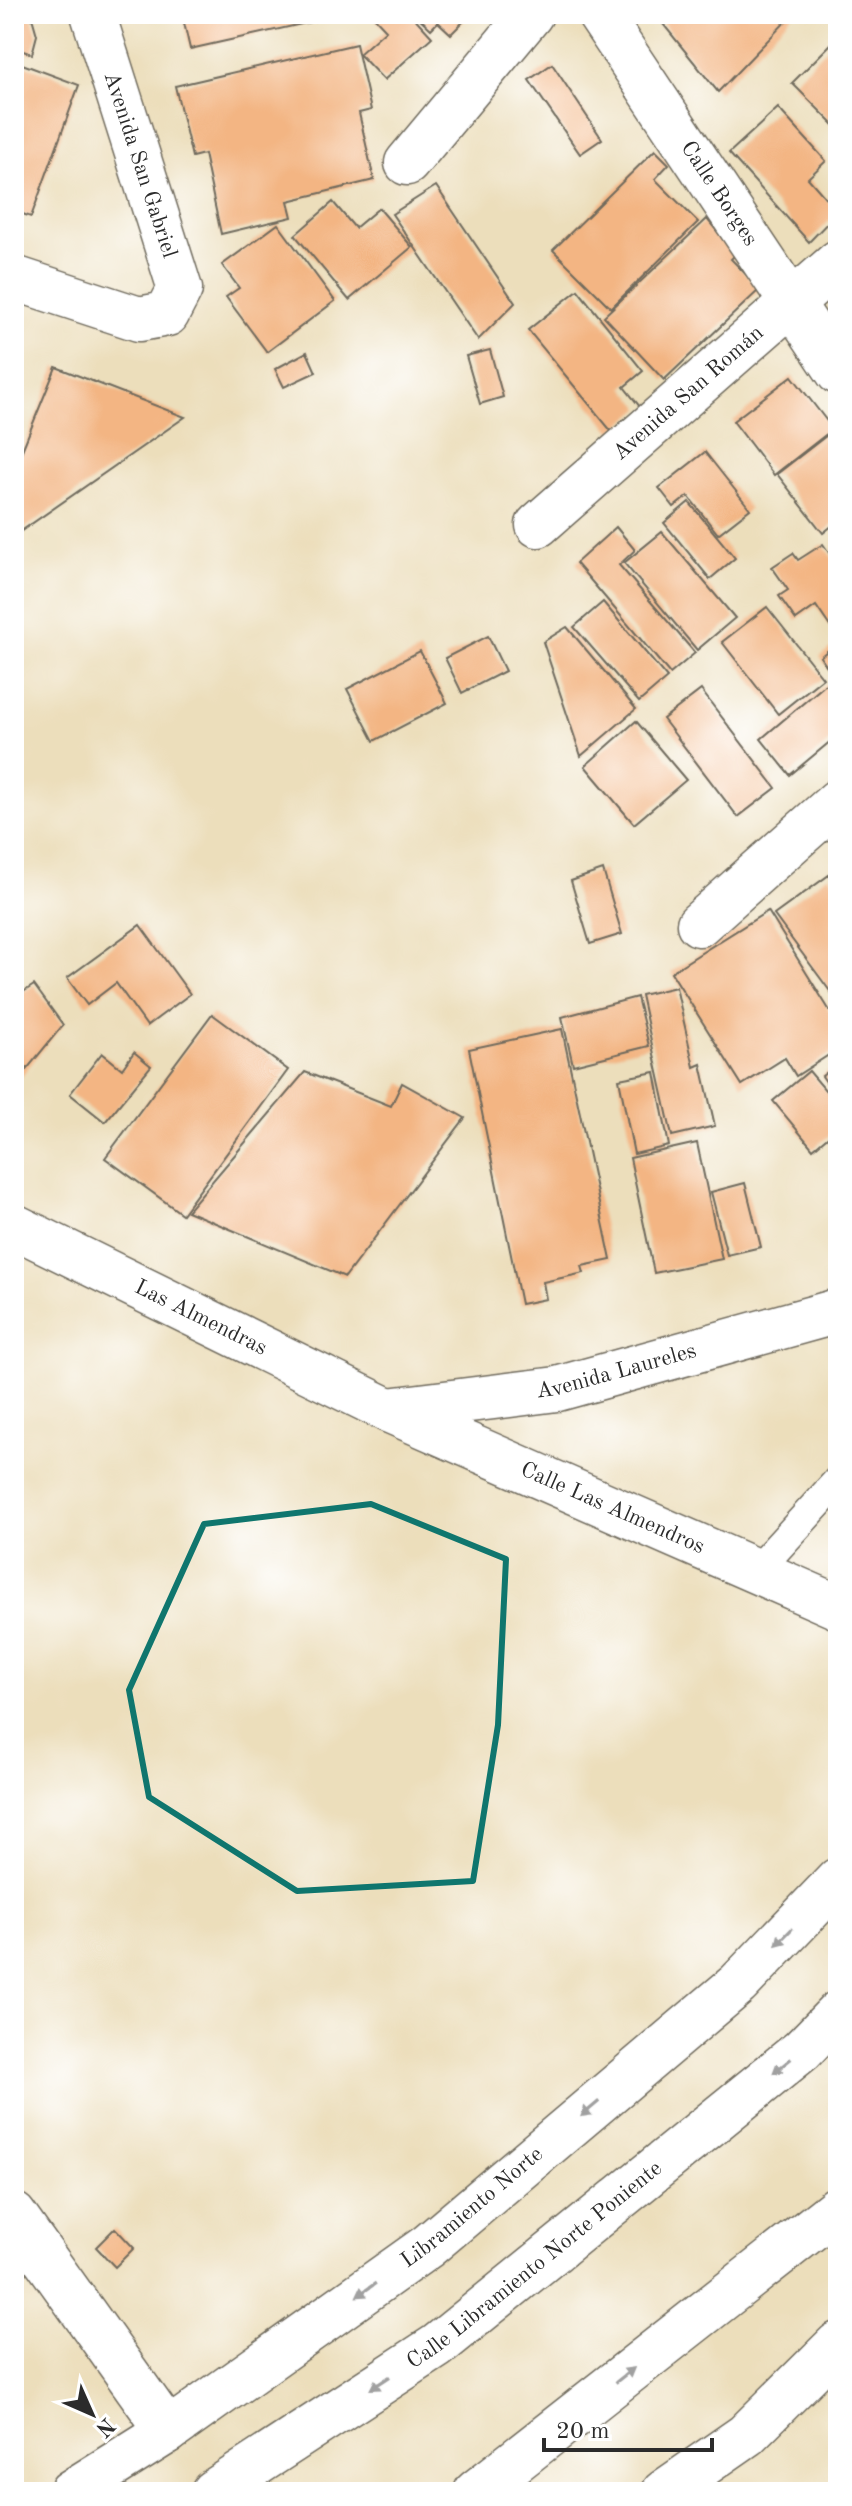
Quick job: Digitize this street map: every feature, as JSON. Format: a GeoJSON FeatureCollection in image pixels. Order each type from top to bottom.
{"type":"FeatureCollection","features":[{"type":"Feature","properties":{"kind":"main road","name":"Avenida San Gabriel"},"geometry":{"type":"LineString","coordinates":[[14,278],[139,319],[167,314],[180,289],[93,14]]}},
{"type":"Feature","properties":{"kind":"main road"},"geometry":{"type":"LineString","coordinates":[[407,163],[531,14]]}},
{"type":"Feature","properties":{"kind":"main road","name":"Calle Borges"},"geometry":{"type":"LineString","coordinates":[[599,14],[838,372]]}},
{"type":"Feature","properties":{"kind":"main road","name":"Avenida San Román"},"geometry":{"type":"LineString","coordinates":[[538,525],[793,305],[838,262]]}},
{"type":"Feature","properties":{"kind":"main road"},"geometry":{"type":"LineString","coordinates":[[699,924],[838,801]]}},
{"type":"Feature","properties":{"kind":"main road","name":"Las Almendras"},"geometry":{"type":"LineString","coordinates":[[14,1226],[388,1410]]}},
{"type":"Feature","properties":{"kind":"main road","name":"Avenida Laureles"},"geometry":{"type":"LineString","coordinates":[[388,1410],[557,1389],[838,1311]]}},
{"type":"Feature","properties":{"kind":"main road","name":"Calle Las Almendros"},"geometry":{"type":"LineString","coordinates":[[388,1410],[838,1607]]}},
{"type":"Feature","properties":{"kind":"main road","name":"Libramiento Norte"},"geometry":{"type":"LineString","coordinates":[[71,2492],[168,2431],[428,2246],[738,1984],[838,1880]]}},
{"type":"Feature","properties":{"kind":"main road","name":"Calle Libramiento Norte Poniente"},"geometry":{"type":"LineString","coordinates":[[213,2492],[437,2346],[790,2060],[838,2013]]}},
{"type":"Feature","properties":{"kind":"main road"},"geometry":{"type":"LineString","coordinates":[[476,2492],[838,2208]]}},
{"type":"Feature","properties":{"kind":"main road"},"geometry":{"type":"LineString","coordinates":[[14,2215],[168,2431]]}},
{"type":"Feature","properties":{"kind":"main road"},"geometry":{"type":"LineString","coordinates":[[664,2492],[746,2435],[838,2344]]}},
{"type":"Feature","properties":{"kind":"lane"},"geometry":{"type":"LineString","coordinates":[[756,1571],[838,1481]]}},
{"type":"Feature","properties":{"kind":"highlighted area"},"geometry":{"type":"Polygon","coordinates":[[[371,1504],[506,1559],[498,1725],[473,1881],[297,1891],[149,1797],[129,1690],[204,1524],[371,1504]]]}},
{"type":"Feature","properties":{"kind":"building"},"geometry":{"type":"Polygon","coordinates":[[[14,14],[31,14],[37,35],[32,54],[14,48],[14,14]]]}},
{"type":"Feature","properties":{"kind":"building"},"geometry":{"type":"Polygon","coordinates":[[[182,14],[342,14],[342,15],[190,49],[182,14]]]}},
{"type":"Feature","properties":{"kind":"building"},"geometry":{"type":"Polygon","coordinates":[[[371,14],[411,14],[432,37],[384,80],[359,54],[386,30],[371,14]]]}},
{"type":"Feature","properties":{"kind":"building"},"geometry":{"type":"Polygon","coordinates":[[[415,14],[471,14],[451,34],[438,22],[431,29],[415,14]]]}},
{"type":"Feature","properties":{"kind":"building"},"geometry":{"type":"Polygon","coordinates":[[[655,14],[793,14],[718,92],[655,14]]]}},
{"type":"Feature","properties":{"kind":"building"},"geometry":{"type":"Polygon","coordinates":[[[838,37],[838,129],[792,83],[838,37]]]}},
{"type":"Feature","properties":{"kind":"building"},"geometry":{"type":"Polygon","coordinates":[[[356,44],[371,110],[359,113],[374,180],[288,201],[292,217],[221,234],[204,154],[192,157],[175,86],[356,44]]]}},
{"type":"Feature","properties":{"kind":"building"},"geometry":{"type":"Polygon","coordinates":[[[14,61],[79,85],[31,217],[14,211],[14,61]]]}},
{"type":"Feature","properties":{"kind":"building"},"geometry":{"type":"Polygon","coordinates":[[[552,64],[602,139],[580,154],[529,80],[552,64]]]}},
{"type":"Feature","properties":{"kind":"building"},"geometry":{"type":"Polygon","coordinates":[[[778,108],[826,161],[808,178],[838,212],[809,242],[729,153],[778,108]]]}},
{"type":"Feature","properties":{"kind":"building"},"geometry":{"type":"Polygon","coordinates":[[[655,150],[669,164],[655,179],[698,222],[611,308],[553,250],[655,150]]]}},
{"type":"Feature","properties":{"kind":"building"},"geometry":{"type":"Polygon","coordinates":[[[436,186],[515,303],[478,340],[392,214],[436,186]]]}},
{"type":"Feature","properties":{"kind":"building"},"geometry":{"type":"Polygon","coordinates":[[[333,202],[355,228],[379,208],[412,247],[349,300],[295,235],[333,202]]]}},
{"type":"Feature","properties":{"kind":"building"},"geometry":{"type":"Polygon","coordinates":[[[707,219],[736,254],[731,259],[760,289],[664,380],[604,316],[707,219]]]}},
{"type":"Feature","properties":{"kind":"building"},"geometry":{"type":"Polygon","coordinates":[[[278,224],[335,301],[267,352],[226,297],[239,288],[222,265],[278,224]]]}},
{"type":"Feature","properties":{"kind":"building"},"geometry":{"type":"Polygon","coordinates":[[[578,290],[643,371],[624,387],[641,408],[612,432],[528,330],[578,290]]]}},
{"type":"Feature","properties":{"kind":"building"},"geometry":{"type":"Polygon","coordinates":[[[490,350],[503,397],[480,404],[466,356],[490,350]]]}},
{"type":"Feature","properties":{"kind":"building"},"geometry":{"type":"Polygon","coordinates":[[[307,352],[316,372],[284,387],[275,369],[307,352]]]}},
{"type":"Feature","properties":{"kind":"building"},"geometry":{"type":"Polygon","coordinates":[[[56,367],[185,417],[14,536],[14,470],[56,367]]]}},
{"type":"Feature","properties":{"kind":"building"},"geometry":{"type":"Polygon","coordinates":[[[792,376],[833,429],[774,475],[733,421],[792,376]]]}},
{"type":"Feature","properties":{"kind":"building"},"geometry":{"type":"Polygon","coordinates":[[[835,429],[838,521],[823,533],[777,474],[835,429]]]}},
{"type":"Feature","properties":{"kind":"building"},"geometry":{"type":"Polygon","coordinates":[[[705,452],[750,509],[718,534],[688,496],[674,507],[659,488],[705,452]]]}},
{"type":"Feature","properties":{"kind":"building"},"geometry":{"type":"Polygon","coordinates":[[[689,502],[735,558],[710,579],[664,523],[689,502]]]}},
{"type":"Feature","properties":{"kind":"building"},"geometry":{"type":"Polygon","coordinates":[[[616,527],[635,550],[619,565],[695,653],[670,674],[576,563],[616,527]]]}},
{"type":"Feature","properties":{"kind":"building"},"geometry":{"type":"Polygon","coordinates":[[[662,532],[735,618],[697,650],[624,563],[662,532]]]}},
{"type":"Feature","properties":{"kind":"building"},"geometry":{"type":"Polygon","coordinates":[[[823,544],[838,566],[838,592],[833,596],[838,603],[835,634],[816,606],[796,620],[779,596],[788,590],[772,567],[793,553],[798,560],[823,544]]]}},
{"type":"Feature","properties":{"kind":"building"},"geometry":{"type":"Polygon","coordinates":[[[603,602],[667,678],[639,702],[574,627],[603,602]]]}},
{"type":"Feature","properties":{"kind":"building"},"geometry":{"type":"Polygon","coordinates":[[[767,607],[823,678],[778,714],[722,642],[767,607]]]}},
{"type":"Feature","properties":{"kind":"building"},"geometry":{"type":"Polygon","coordinates":[[[567,627],[636,709],[581,756],[543,642],[567,627]]]}},
{"type":"Feature","properties":{"kind":"building"},"geometry":{"type":"Polygon","coordinates":[[[488,636],[505,671],[462,693],[445,658],[488,636]]]}},
{"type":"Feature","properties":{"kind":"building"},"geometry":{"type":"Polygon","coordinates":[[[838,642],[838,681],[820,657],[838,642]]]}},
{"type":"Feature","properties":{"kind":"building"},"geometry":{"type":"Polygon","coordinates":[[[420,651],[447,703],[374,741],[347,689],[420,651]]]}},
{"type":"Feature","properties":{"kind":"building"},"geometry":{"type":"Polygon","coordinates":[[[826,684],[838,698],[838,735],[790,775],[761,739],[826,684]]]}},
{"type":"Feature","properties":{"kind":"building"},"geometry":{"type":"Polygon","coordinates":[[[701,690],[776,788],[738,817],[663,719],[701,690]]]}},
{"type":"Feature","properties":{"kind":"building"},"geometry":{"type":"Polygon","coordinates":[[[636,721],[686,780],[634,824],[585,766],[636,721]]]}},
{"type":"Feature","properties":{"kind":"building"},"geometry":{"type":"Polygon","coordinates":[[[603,870],[622,934],[590,944],[571,881],[603,870]]]}},
{"type":"Feature","properties":{"kind":"building"},"geometry":{"type":"Polygon","coordinates":[[[829,875],[838,888],[838,1002],[774,915],[829,875]]]}},
{"type":"Feature","properties":{"kind":"building"},"geometry":{"type":"Polygon","coordinates":[[[768,911],[838,1024],[838,1049],[796,1076],[785,1058],[742,1085],[671,972],[768,911]]]}},
{"type":"Feature","properties":{"kind":"building"},"geometry":{"type":"Polygon","coordinates":[[[140,925],[190,994],[147,1026],[116,983],[87,1005],[67,978],[140,925]]]}},
{"type":"Feature","properties":{"kind":"building"},"geometry":{"type":"Polygon","coordinates":[[[34,985],[63,1025],[14,1085],[14,998],[34,985]]]}},
{"type":"Feature","properties":{"kind":"building"},"geometry":{"type":"Polygon","coordinates":[[[676,987],[694,1067],[701,1064],[715,1126],[672,1136],[641,995],[676,987]]]}},
{"type":"Feature","properties":{"kind":"building"},"geometry":{"type":"Polygon","coordinates":[[[637,997],[649,1046],[573,1065],[562,1017],[637,997]]]}},
{"type":"Feature","properties":{"kind":"building"},"geometry":{"type":"Polygon","coordinates":[[[212,1014],[288,1070],[182,1214],[105,1158],[212,1014]]]}},
{"type":"Feature","properties":{"kind":"building"},"geometry":{"type":"Polygon","coordinates":[[[562,1029],[611,1260],[582,1266],[584,1273],[543,1282],[546,1299],[521,1304],[469,1049],[562,1029]]]}},
{"type":"Feature","properties":{"kind":"building"},"geometry":{"type":"Polygon","coordinates":[[[134,1052],[151,1066],[105,1122],[70,1094],[102,1053],[122,1069],[134,1052]]]}},
{"type":"Feature","properties":{"kind":"building"},"geometry":{"type":"Polygon","coordinates":[[[838,1064],[838,1099],[822,1076],[838,1064]]]}},
{"type":"Feature","properties":{"kind":"building"},"geometry":{"type":"Polygon","coordinates":[[[809,1071],[838,1105],[838,1128],[813,1149],[773,1101],[809,1071]]]}},
{"type":"Feature","properties":{"kind":"building"},"geometry":{"type":"Polygon","coordinates":[[[305,1072],[391,1106],[402,1083],[465,1118],[345,1277],[187,1211],[305,1072]]]}},
{"type":"Feature","properties":{"kind":"building"},"geometry":{"type":"Polygon","coordinates":[[[655,1072],[669,1146],[634,1154],[619,1079],[655,1072]]]}},
{"type":"Feature","properties":{"kind":"building"},"geometry":{"type":"Polygon","coordinates":[[[697,1143],[722,1259],[654,1273],[630,1158],[697,1143]]]}},
{"type":"Feature","properties":{"kind":"building"},"geometry":{"type":"Polygon","coordinates":[[[745,1183],[761,1247],[727,1255],[711,1192],[745,1183]]]}},
{"type":"Feature","properties":{"kind":"building"},"geometry":{"type":"Polygon","coordinates":[[[115,2228],[134,2248],[115,2267],[96,2247],[115,2228]]]}}]}
